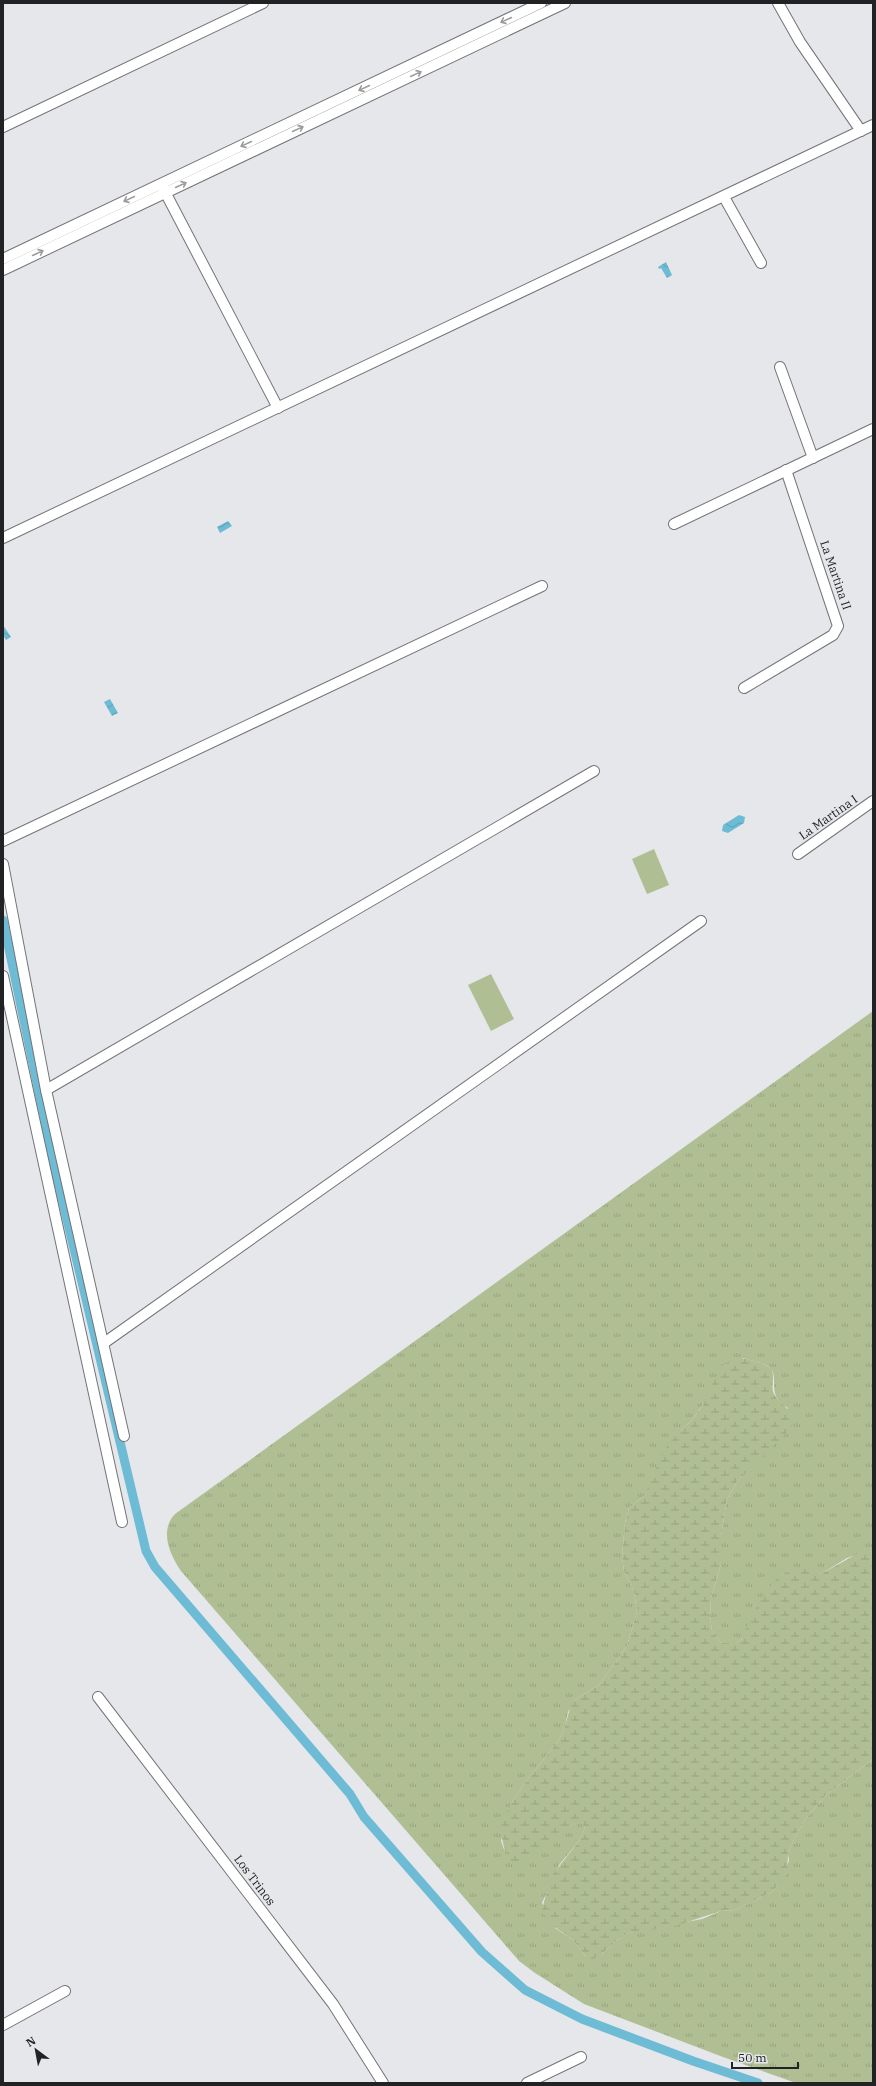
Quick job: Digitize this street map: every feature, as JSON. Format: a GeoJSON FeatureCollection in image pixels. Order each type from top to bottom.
{"type":"FeatureCollection","features":[{"type":"Feature","properties":{"kind":"street"},"geometry":{"type":"LineString","coordinates":[[3,127],[263,3]]}},
{"type":"Feature","properties":{"kind":"street"},"geometry":{"type":"LineString","coordinates":[[3,270],[163,188],[542,3]]}},
{"type":"Feature","properties":{"kind":"street"},"geometry":{"type":"LineString","coordinates":[[3,259],[163,188],[565,3]]}},
{"type":"Feature","properties":{"kind":"street"},"geometry":{"type":"LineString","coordinates":[[778,3],[800,42],[861,131]]}},
{"type":"Feature","properties":{"kind":"street"},"geometry":{"type":"LineString","coordinates":[[3,538],[873,126]]}},
{"type":"Feature","properties":{"kind":"street"},"geometry":{"type":"LineString","coordinates":[[163,188],[278,408]]}},
{"type":"Feature","properties":{"kind":"street"},"geometry":{"type":"LineString","coordinates":[[724,197],[761,263]]}},
{"type":"Feature","properties":{"kind":"street"},"geometry":{"type":"LineString","coordinates":[[780,367],[812,458]]}},
{"type":"Feature","properties":{"kind":"street"},"geometry":{"type":"LineString","coordinates":[[674,524],[873,429]]}},
{"type":"Feature","properties":{"kind":"street","name":"La Martina II"},"geometry":{"type":"LineString","coordinates":[[744,688],[833,635],[838,626],[786,470]]}},
{"type":"Feature","properties":{"kind":"street"},"geometry":{"type":"LineString","coordinates":[[3,841],[542,586]]}},
{"type":"Feature","properties":{"kind":"street"},"geometry":{"type":"LineString","coordinates":[[46,1090],[594,771]]}},
{"type":"Feature","properties":{"kind":"street","name":"La Martina I"},"geometry":{"type":"LineString","coordinates":[[798,854],[873,801]]}},
{"type":"Feature","properties":{"kind":"street"},"geometry":{"type":"LineString","coordinates":[[3,864],[46,1090],[124,1436]]}},
{"type":"Feature","properties":{"kind":"street"},"geometry":{"type":"LineString","coordinates":[[104,1343],[700,921]]}},
{"type":"Feature","properties":{"kind":"street"},"geometry":{"type":"LineString","coordinates":[[3,976],[122,1522]]}},
{"type":"Feature","properties":{"kind":"street","name":"Los Trinos"},"geometry":{"type":"LineString","coordinates":[[98,1697],[333,2004],[383,2083]]}},
{"type":"Feature","properties":{"kind":"street"},"geometry":{"type":"LineString","coordinates":[[3,2025],[65,1990]]}},
{"type":"Feature","properties":{"kind":"street"},"geometry":{"type":"LineString","coordinates":[[527,2083],[581,2057]]}},
{"type":"Feature","properties":{"kind":"green space"},"geometry":{"type":"Polygon","coordinates":[[[654,849],[669,885],[647,894],[632,859],[654,849]]]}},
{"type":"Feature","properties":{"kind":"green space"},"geometry":{"type":"Polygon","coordinates":[[[491,974],[514,1019],[491,1031],[468,985],[491,974]]]}},
{"type":"Feature","properties":{"kind":"green space"},"geometry":{"type":"Polygon","coordinates":[[[873,1011],[873,1554],[870,1551],[847,1558],[821,1574],[801,1568],[786,1572],[781,1575],[742,1639],[736,1643],[721,1643],[712,1631],[710,1616],[711,1598],[721,1564],[721,1536],[727,1499],[737,1482],[763,1455],[788,1408],[777,1398],[774,1387],[774,1376],[770,1368],[761,1363],[743,1358],[707,1399],[692,1420],[681,1430],[645,1495],[629,1508],[625,1523],[622,1557],[624,1571],[634,1591],[637,1612],[627,1646],[600,1684],[575,1700],[568,1712],[565,1726],[559,1740],[527,1780],[511,1804],[501,1841],[505,1852],[564,1830],[575,1823],[581,1823],[585,1828],[579,1841],[559,1865],[542,1903],[555,1928],[573,1940],[586,1957],[602,1954],[616,1941],[628,1933],[702,1919],[721,1911],[735,1910],[772,1892],[777,1886],[789,1861],[788,1854],[795,1837],[806,1818],[826,1795],[873,1759],[873,2083],[796,2083],[584,2004],[519,1961],[181,1571],[173,1558],[167,1535],[170,1521],[175,1514],[873,1011]]]}},
{"type":"Feature","properties":{"kind":"green space"},"geometry":{"type":"Polygon","coordinates":[[[736,1358],[758,1362],[769,1367],[773,1373],[774,1394],[788,1409],[793,1421],[792,1427],[737,1482],[727,1499],[721,1536],[721,1564],[711,1598],[710,1616],[712,1631],[721,1643],[736,1643],[742,1639],[757,1607],[771,1585],[780,1576],[790,1570],[800,1567],[808,1568],[821,1574],[862,1551],[870,1551],[873,1554],[873,1759],[826,1795],[806,1818],[795,1837],[788,1854],[787,1874],[772,1892],[735,1910],[721,1911],[672,1927],[628,1933],[616,1941],[602,1954],[591,1960],[586,1957],[573,1940],[549,1923],[542,1910],[550,1878],[579,1841],[585,1828],[581,1823],[575,1823],[519,1863],[512,1864],[505,1852],[500,1829],[511,1804],[527,1780],[559,1740],[571,1705],[575,1700],[600,1684],[627,1646],[637,1612],[634,1591],[624,1571],[622,1557],[625,1523],[629,1508],[645,1495],[657,1465],[667,1446],[692,1420],[703,1405],[715,1378],[723,1365],[736,1358]]]}},
{"type":"Feature","properties":{"kind":"water"},"geometry":{"type":"Polygon","coordinates":[[[666,262],[672,275],[667,278],[661,268],[659,269],[658,267],[666,262]]]}},
{"type":"Feature","properties":{"kind":"water"},"geometry":{"type":"Polygon","coordinates":[[[228,521],[232,526],[220,533],[217,527],[228,521]]]}},
{"type":"Feature","properties":{"kind":"water"},"geometry":{"type":"Polygon","coordinates":[[[3,625],[11,637],[6,640],[3,635],[3,625]]]}},
{"type":"Feature","properties":{"kind":"water"},"geometry":{"type":"Polygon","coordinates":[[[110,699],[118,713],[112,716],[104,702],[110,699]]]}},
{"type":"Feature","properties":{"kind":"water"},"geometry":{"type":"Polygon","coordinates":[[[739,815],[745,817],[744,823],[728,833],[722,831],[723,825],[739,815]]]}},
{"type":"Feature","properties":{"kind":"waterway"},"geometry":{"type":"LineString","coordinates":[[3,920],[55,1169],[146,1551],[155,1567],[350,1794],[364,1817],[482,1952],[525,1990],[582,2019],[693,2061],[758,2083]]}}]}
